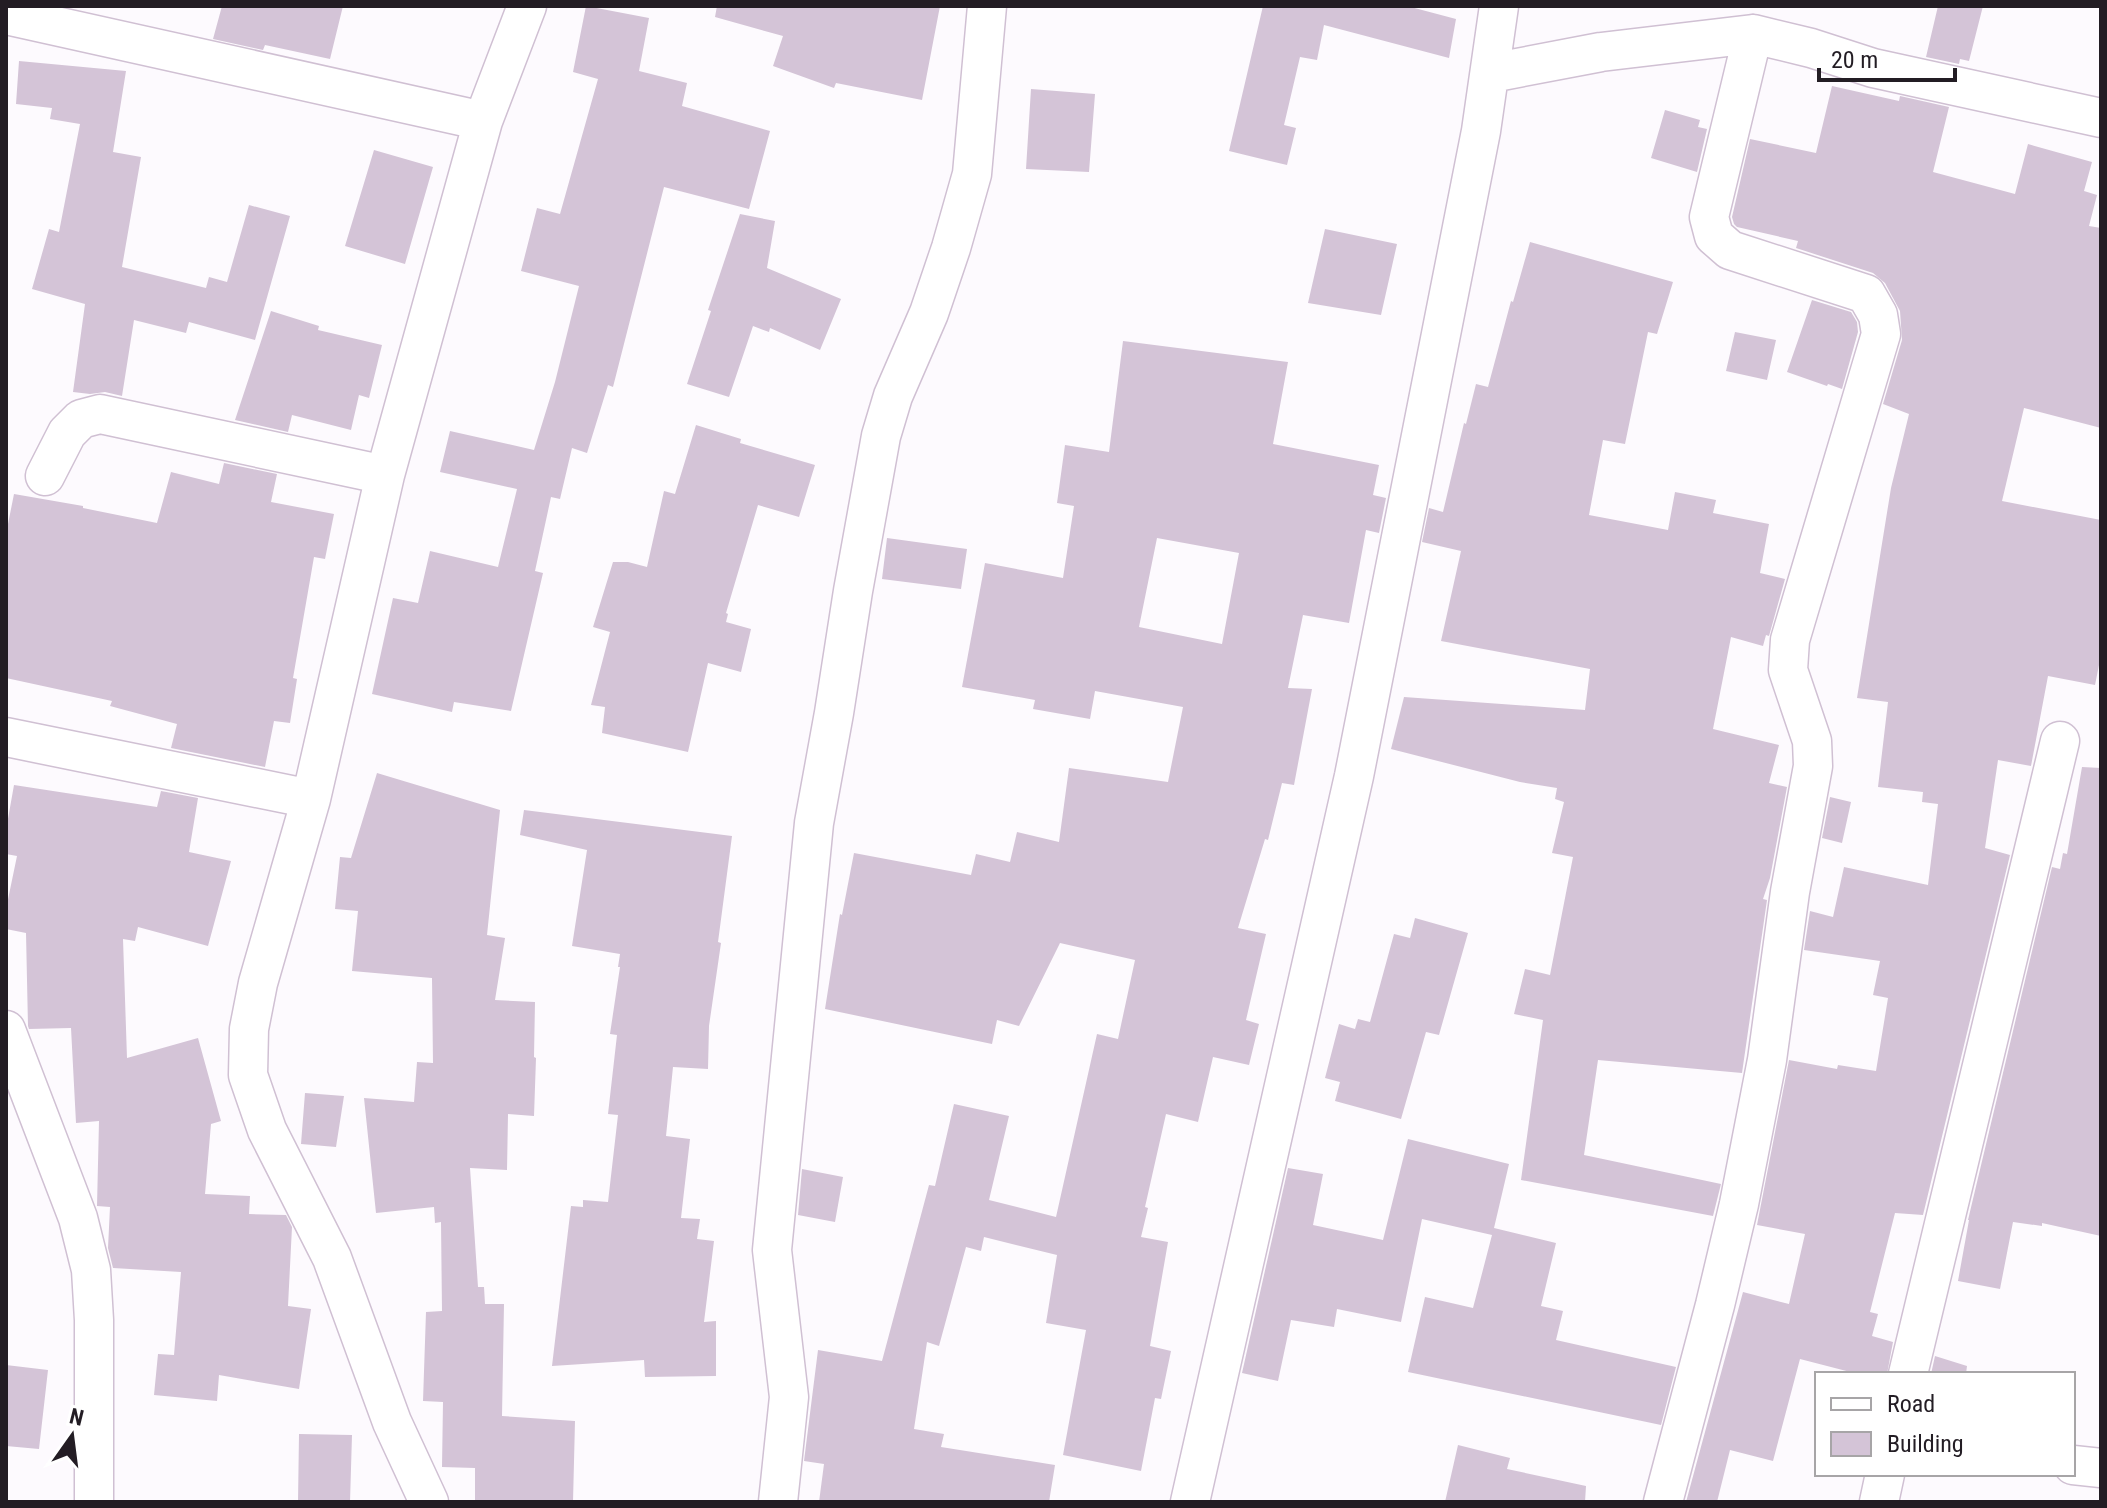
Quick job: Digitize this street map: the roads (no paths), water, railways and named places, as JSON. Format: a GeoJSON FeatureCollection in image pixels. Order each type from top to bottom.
{"type":"FeatureCollection","features":[{"type":"Feature","properties":{"kind":"street"},"geometry":{"type":"LineString","coordinates":[[429,1502],[392,1422],[332,1258],[267,1130],[248,1075],[249,1029],[258,983],[311,799],[385,475],[483,121],[527,6]]}},
{"type":"Feature","properties":{"kind":"street"},"geometry":{"type":"LineString","coordinates":[[778,1502],[789,1397],[772,1250],[814,823],[881,436],[893,396],[929,313],[972,174],[987,6]]}},
{"type":"Feature","properties":{"kind":"street"},"geometry":{"type":"LineString","coordinates":[[1190,1502],[1354,776],[1481,131],[1499,6]]}},
{"type":"Feature","properties":{"kind":"street"},"geometry":{"type":"LineString","coordinates":[[6,15],[483,121]]}},
{"type":"Feature","properties":{"kind":"street"},"geometry":{"type":"LineString","coordinates":[[1491,73],[1601,52],[1753,34],[1873,68],[2101,118]]}},
{"type":"Feature","properties":{"kind":"street"},"geometry":{"type":"LineString","coordinates":[[1663,1502],[1742,1190],[1767,1060],[1790,892],[1813,766],[1812,741],[1788,670],[1790,640],[1881,334],[1878,315],[1866,294],[1730,250],[1714,236],[1709,217],[1753,34]]}},
{"type":"Feature","properties":{"kind":"street"},"geometry":{"type":"LineString","coordinates":[[45,476],[67,433],[81,419],[100,414],[385,475]]}},
{"type":"Feature","properties":{"kind":"street"},"geometry":{"type":"LineString","coordinates":[[6,737],[311,799]]}},
{"type":"Feature","properties":{"kind":"street"},"geometry":{"type":"LineString","coordinates":[[1908,1372],[2060,741]]}},
{"type":"Feature","properties":{"kind":"street"},"geometry":{"type":"LineString","coordinates":[[6,1030],[78,1218],[91,1270],[94,1502]]}},
{"type":"Feature","properties":{"kind":"street"},"geometry":{"type":"LineString","coordinates":[[2075,1465],[2101,1468]]}},
{"type":"Feature","properties":{"kind":"street"},"geometry":{"type":"LineString","coordinates":[[1879,1502],[1885,1476]]}}]}
